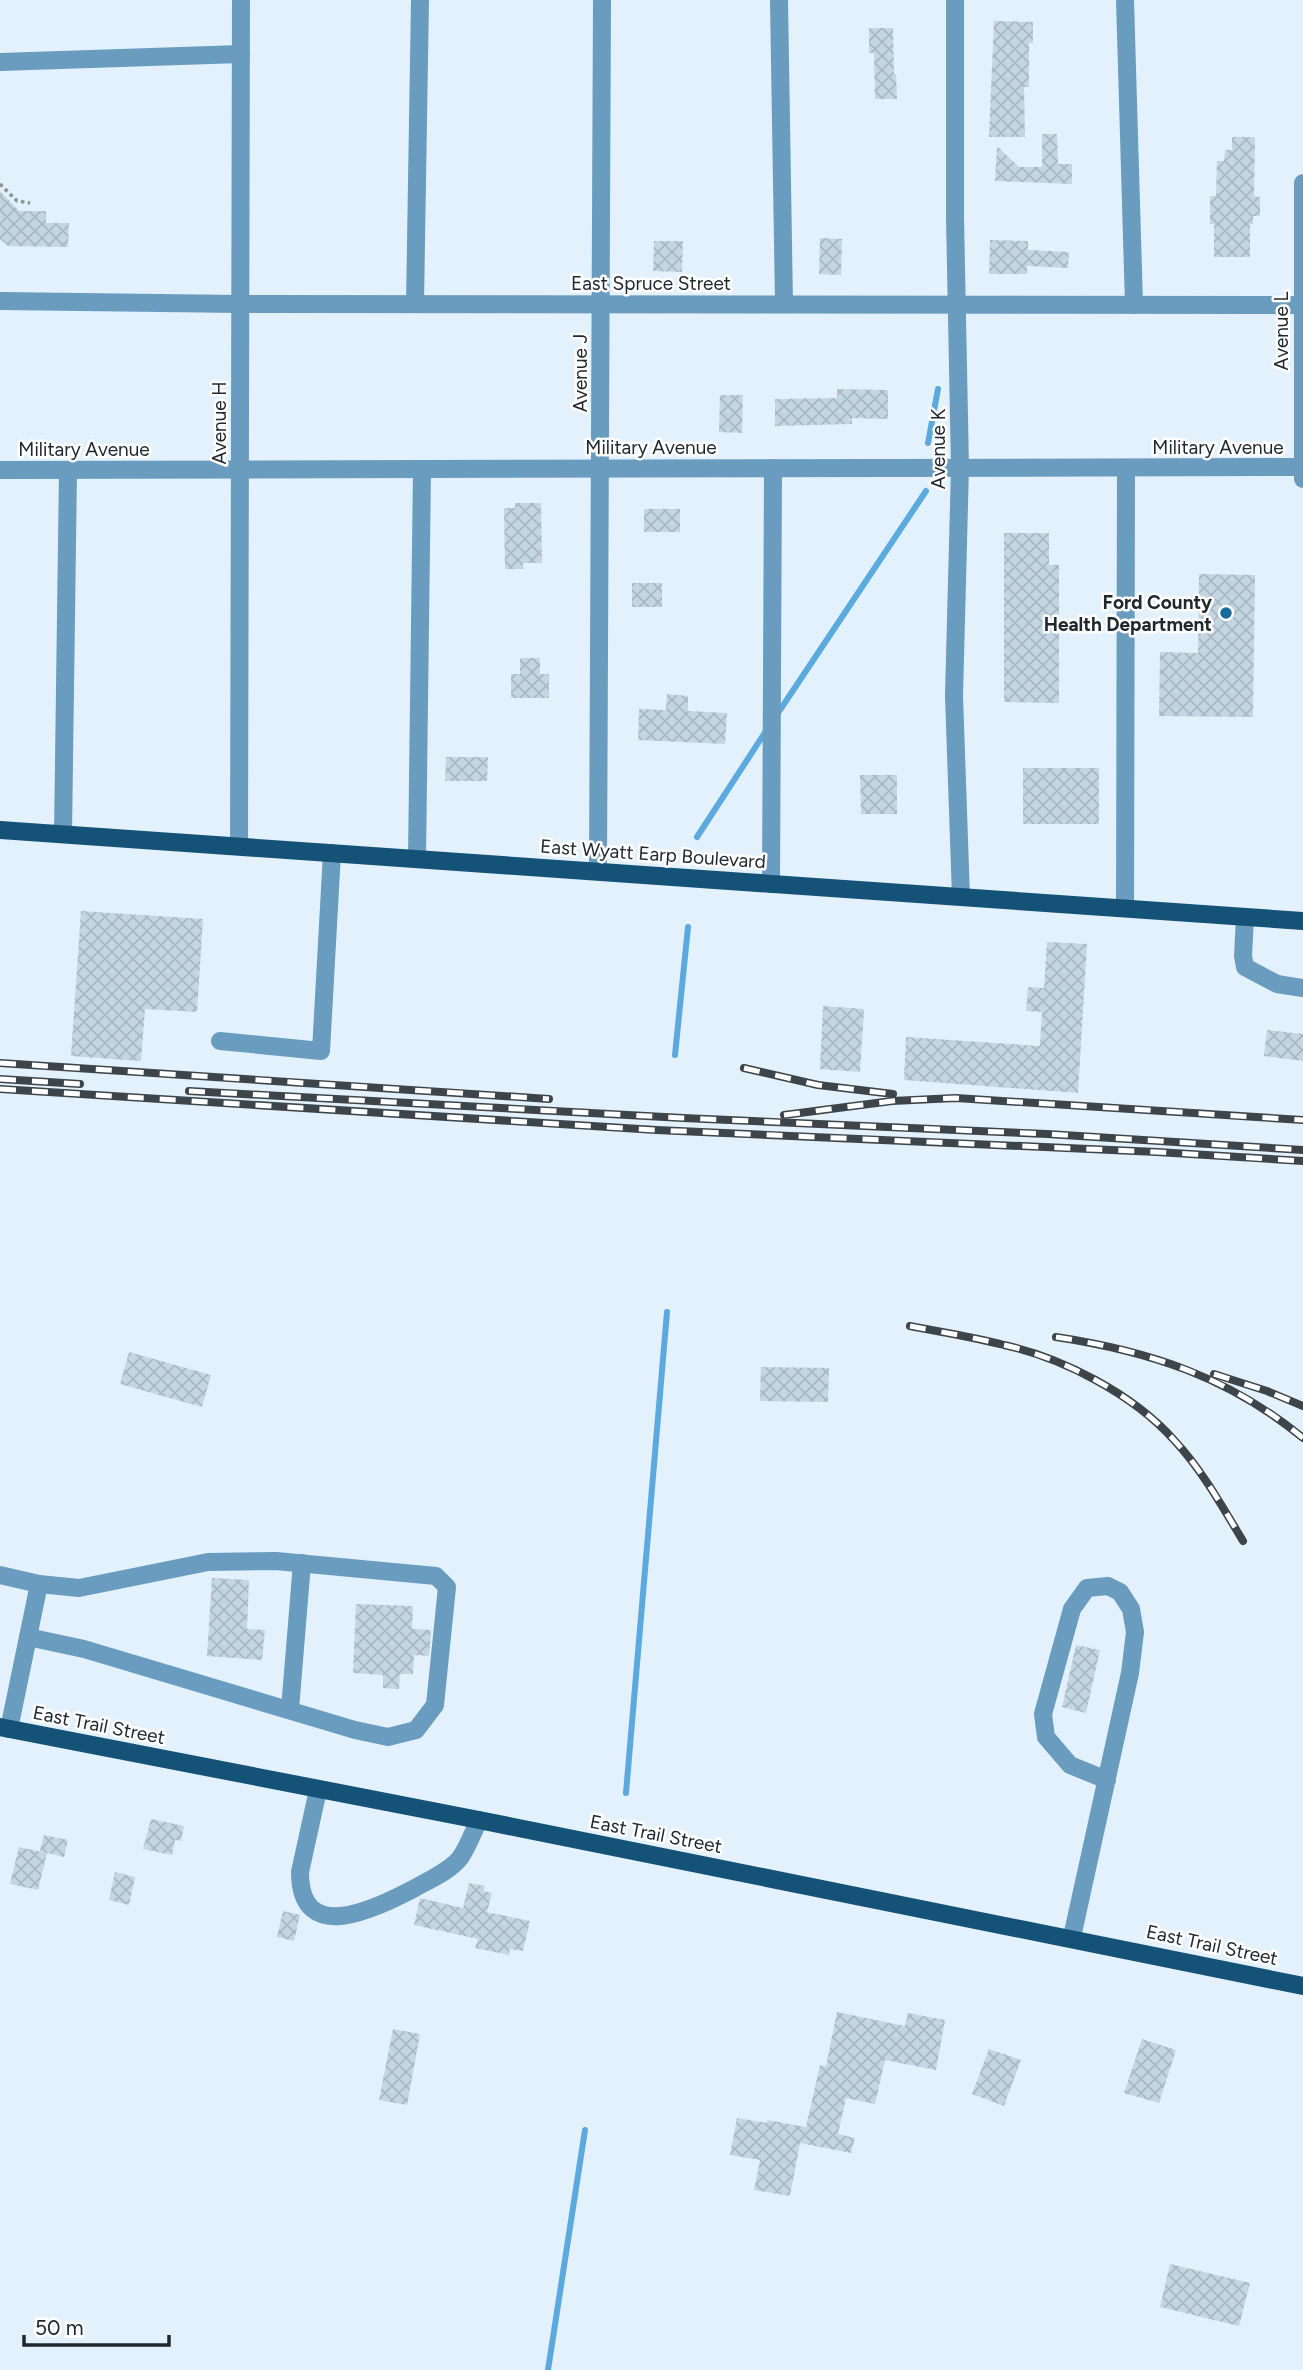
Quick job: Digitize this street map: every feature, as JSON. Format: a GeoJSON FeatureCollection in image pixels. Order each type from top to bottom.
{"type":"FeatureCollection","features":[{"type":"Feature","properties":{"kind":"main road","name":"East Wyatt Earp Boulevard"},"geometry":{"type":"LineString","coordinates":[[0,830],[1303,921]]}},
{"type":"Feature","properties":{"kind":"main road","name":"East Trail Street"},"geometry":{"type":"LineString","coordinates":[[4,1728],[1072,1937],[1303,1986]]}},
{"type":"Feature","properties":{"kind":"street","name":"Avenue H"},"geometry":{"type":"LineString","coordinates":[[239,846],[241,0]]}},
{"type":"Feature","properties":{"kind":"street"},"geometry":{"type":"LineString","coordinates":[[415,304],[420,0]]}},
{"type":"Feature","properties":{"kind":"street","name":"Avenue J"},"geometry":{"type":"LineString","coordinates":[[598,871],[602,0]]}},
{"type":"Feature","properties":{"kind":"street"},"geometry":{"type":"LineString","coordinates":[[779,0],[784,304]]}},
{"type":"Feature","properties":{"kind":"street","name":"Avenue K"},"geometry":{"type":"LineString","coordinates":[[955,0],[960,467],[954,696],[961,897]]}},
{"type":"Feature","properties":{"kind":"street"},"geometry":{"type":"LineString","coordinates":[[1125,0],[1134,305]]}},
{"type":"Feature","properties":{"kind":"street"},"geometry":{"type":"LineString","coordinates":[[0,62],[241,54]]}},
{"type":"Feature","properties":{"kind":"street","name":"Avenue L"},"geometry":{"type":"LineString","coordinates":[[1303,183],[1303,479]]}},
{"type":"Feature","properties":{"kind":"street","name":"East Spruce Street"},"geometry":{"type":"LineString","coordinates":[[0,301],[240,304],[1302,305]]}},
{"type":"Feature","properties":{"kind":"street","name":"Military Avenue"},"geometry":{"type":"LineString","coordinates":[[0,470],[1303,467]]}},
{"type":"Feature","properties":{"kind":"street"},"geometry":{"type":"LineString","coordinates":[[771,884],[774,468]]}},
{"type":"Feature","properties":{"kind":"street"},"geometry":{"type":"LineString","coordinates":[[1125,908],[1126,468]]}},
{"type":"Feature","properties":{"kind":"street"},"geometry":{"type":"LineString","coordinates":[[417,859],[422,469]]}},
{"type":"Feature","properties":{"kind":"street"},"geometry":{"type":"LineString","coordinates":[[63,834],[68,471]]}},
{"type":"Feature","properties":{"kind":"street"},"geometry":{"type":"LineString","coordinates":[[220,1041],[321,1051],[332,853]]}},
{"type":"Feature","properties":{"kind":"street"},"geometry":{"type":"LineString","coordinates":[[1245,917],[1245,967],[1277,984],[1303,988]]}},
{"type":"Feature","properties":{"kind":"street"},"geometry":{"type":"LineString","coordinates":[[0,1575],[40,1584],[79,1588],[208,1562],[302,1563],[436,1576],[447,1587],[435,1705],[416,1730],[388,1737],[355,1730],[84,1650],[28,1637]]}},
{"type":"Feature","properties":{"kind":"street"},"geometry":{"type":"LineString","coordinates":[[290,1709],[302,1563]]}},
{"type":"Feature","properties":{"kind":"street"},"geometry":{"type":"LineString","coordinates":[[4,1728],[40,1584]]}},
{"type":"Feature","properties":{"kind":"street"},"geometry":{"type":"LineString","coordinates":[[1072,1937],[1107,1780],[1130,1673],[1135,1632],[1131,1609],[1120,1592],[1108,1586],[1087,1588],[1072,1609],[1043,1714],[1046,1737],[1070,1765],[1107,1780]]}},
{"type":"Feature","properties":{"kind":"street"},"geometry":{"type":"LineString","coordinates":[[318,1790],[300,1872],[300,1885],[305,1902],[316,1911],[333,1916],[353,1916],[434,1878],[459,1860],[478,1820]]}},
{"type":"Feature","properties":{"kind":"path"},"geometry":{"type":"LineString","coordinates":[[0,184],[17,201],[30,203]]}},
{"type":"Feature","properties":{"kind":"building"},"geometry":{"type":"Polygon","coordinates":[[[994,21],[1033,22],[1033,43],[1029,43],[1029,87],[1024,87],[1025,137],[989,137],[994,21]]]}},
{"type":"Feature","properties":{"kind":"building"},"geometry":{"type":"Polygon","coordinates":[[[869,28],[893,28],[897,99],[875,99],[874,53],[869,53],[869,28]]]}},
{"type":"Feature","properties":{"kind":"building"},"geometry":{"type":"Polygon","coordinates":[[[1042,134],[1057,134],[1058,164],[1072,164],[1072,184],[995,181],[997,146],[1019,167],[1042,167],[1042,134]]]}},
{"type":"Feature","properties":{"kind":"building"},"geometry":{"type":"Polygon","coordinates":[[[1232,137],[1255,137],[1254,196],[1260,197],[1260,216],[1253,216],[1253,224],[1250,224],[1250,257],[1214,257],[1214,224],[1210,224],[1210,196],[1216,196],[1217,161],[1224,161],[1225,150],[1232,150],[1232,137]]]}},
{"type":"Feature","properties":{"kind":"building"},"geometry":{"type":"Polygon","coordinates":[[[0,191],[19,211],[46,211],[46,223],[69,223],[68,247],[8,246],[0,239],[0,191]]]}},
{"type":"Feature","properties":{"kind":"building"},"geometry":{"type":"Polygon","coordinates":[[[820,238],[842,239],[841,275],[819,274],[820,238]]]}},
{"type":"Feature","properties":{"kind":"building"},"geometry":{"type":"Polygon","coordinates":[[[990,240],[1028,241],[1028,250],[1069,252],[1068,268],[1027,266],[1027,274],[989,274],[990,240]]]}},
{"type":"Feature","properties":{"kind":"building"},"geometry":{"type":"Polygon","coordinates":[[[654,241],[683,241],[682,272],[653,271],[654,241]]]}},
{"type":"Feature","properties":{"kind":"building"},"geometry":{"type":"Polygon","coordinates":[[[837,389],[888,390],[888,419],[852,418],[852,424],[775,426],[775,399],[837,398],[837,389]]]}},
{"type":"Feature","properties":{"kind":"building"},"geometry":{"type":"Polygon","coordinates":[[[720,395],[743,395],[742,433],[719,432],[720,395]]]}},
{"type":"Feature","properties":{"kind":"building"},"geometry":{"type":"Polygon","coordinates":[[[515,503],[541,503],[542,563],[523,563],[523,569],[505,569],[504,508],[515,508],[515,503]]]}},
{"type":"Feature","properties":{"kind":"building"},"geometry":{"type":"Polygon","coordinates":[[[644,509],[680,509],[680,532],[644,532],[644,509]]]}},
{"type":"Feature","properties":{"kind":"building"},"geometry":{"type":"Polygon","coordinates":[[[1004,533],[1049,533],[1049,565],[1059,565],[1059,703],[1004,702],[1004,533]]]}},
{"type":"Feature","properties":{"kind":"building","name":"Ford County Health Department"},"geometry":{"type":"Polygon","coordinates":[[[1199,574],[1255,575],[1253,717],[1159,716],[1160,652],[1198,653],[1199,574]]]}},
{"type":"Feature","properties":{"kind":"building"},"geometry":{"type":"Polygon","coordinates":[[[632,583],[662,583],[662,607],[632,607],[632,583]]]}},
{"type":"Feature","properties":{"kind":"building"},"geometry":{"type":"Polygon","coordinates":[[[520,658],[540,658],[540,674],[549,674],[549,698],[511,698],[511,674],[520,674],[520,658]]]}},
{"type":"Feature","properties":{"kind":"building"},"geometry":{"type":"Polygon","coordinates":[[[667,694],[688,696],[688,711],[727,713],[725,744],[638,740],[639,709],[666,710],[667,694]]]}},
{"type":"Feature","properties":{"kind":"building"},"geometry":{"type":"Polygon","coordinates":[[[446,757],[488,757],[487,781],[445,781],[446,757]]]}},
{"type":"Feature","properties":{"kind":"building"},"geometry":{"type":"Polygon","coordinates":[[[1023,768],[1099,768],[1099,824],[1023,824],[1023,768]]]}},
{"type":"Feature","properties":{"kind":"building"},"geometry":{"type":"Polygon","coordinates":[[[860,775],[897,775],[897,814],[861,814],[860,775]]]}},
{"type":"Feature","properties":{"kind":"building"},"geometry":{"type":"Polygon","coordinates":[[[81,911],[203,919],[197,1012],[145,1009],[141,1061],[71,1056],[81,911]]]}},
{"type":"Feature","properties":{"kind":"building"},"geometry":{"type":"Polygon","coordinates":[[[1047,942],[1087,944],[1078,1093],[904,1080],[906,1037],[1040,1046],[1042,1012],[1026,1011],[1028,987],[1044,988],[1047,942]]]}},
{"type":"Feature","properties":{"kind":"building"},"geometry":{"type":"Polygon","coordinates":[[[823,1006],[864,1009],[860,1072],[820,1069],[823,1006]]]}},
{"type":"Feature","properties":{"kind":"building"},"geometry":{"type":"Polygon","coordinates":[[[1267,1030],[1303,1034],[1303,1061],[1264,1056],[1267,1030]]]}},
{"type":"Feature","properties":{"kind":"building"},"geometry":{"type":"Polygon","coordinates":[[[129,1352],[211,1375],[202,1407],[120,1384],[129,1352]]]}},
{"type":"Feature","properties":{"kind":"building"},"geometry":{"type":"Polygon","coordinates":[[[761,1367],[829,1368],[828,1402],[760,1401],[761,1367]]]}},
{"type":"Feature","properties":{"kind":"building"},"geometry":{"type":"Polygon","coordinates":[[[212,1578],[249,1580],[247,1629],[265,1630],[262,1660],[207,1656],[212,1578]]]}},
{"type":"Feature","properties":{"kind":"building"},"geometry":{"type":"Polygon","coordinates":[[[356,1604],[413,1606],[412,1629],[431,1630],[429,1656],[414,1655],[413,1674],[400,1674],[399,1689],[383,1688],[383,1675],[353,1673],[356,1604]]]}},
{"type":"Feature","properties":{"kind":"building"},"geometry":{"type":"Polygon","coordinates":[[[1076,1645],[1100,1650],[1086,1713],[1062,1707],[1076,1645]]]}},
{"type":"Feature","properties":{"kind":"building"},"geometry":{"type":"Polygon","coordinates":[[[151,1819],[184,1826],[181,1841],[175,1840],[172,1855],[143,1849],[151,1819]]]}},
{"type":"Feature","properties":{"kind":"building"},"geometry":{"type":"Polygon","coordinates":[[[44,1835],[68,1840],[64,1857],[40,1851],[44,1835]]]}},
{"type":"Feature","properties":{"kind":"building"},"geometry":{"type":"Polygon","coordinates":[[[19,1847],[47,1853],[38,1890],[10,1884],[19,1847]]]}},
{"type":"Feature","properties":{"kind":"building"},"geometry":{"type":"Polygon","coordinates":[[[115,1872],[135,1877],[129,1905],[109,1900],[115,1872]]]}},
{"type":"Feature","properties":{"kind":"building"},"geometry":{"type":"Polygon","coordinates":[[[469,1883],[485,1886],[484,1891],[492,1893],[487,1912],[530,1921],[523,1951],[510,1949],[509,1955],[475,1948],[478,1939],[414,1925],[420,1898],[463,1908],[469,1883]]]}},
{"type":"Feature","properties":{"kind":"building"},"geometry":{"type":"Polygon","coordinates":[[[283,1911],[300,1915],[294,1941],[277,1937],[283,1911]]]}},
{"type":"Feature","properties":{"kind":"building"},"geometry":{"type":"Polygon","coordinates":[[[837,2012],[905,2026],[908,2013],[945,2020],[936,2070],[885,2060],[875,2104],[846,2098],[838,2134],[855,2138],[851,2153],[800,2143],[790,2196],[754,2190],[760,2160],[730,2155],[737,2118],[806,2127],[820,2065],[826,2066],[837,2012]]]}},
{"type":"Feature","properties":{"kind":"building"},"geometry":{"type":"Polygon","coordinates":[[[393,2029],[420,2034],[407,2105],[379,2100],[393,2029]]]}},
{"type":"Feature","properties":{"kind":"building"},"geometry":{"type":"Polygon","coordinates":[[[1142,2039],[1176,2050],[1159,2103],[1124,2093],[1142,2039]]]}},
{"type":"Feature","properties":{"kind":"building"},"geometry":{"type":"Polygon","coordinates":[[[989,2049],[1021,2060],[1004,2106],[972,2094],[989,2049]]]}},
{"type":"Feature","properties":{"kind":"building"},"geometry":{"type":"Polygon","coordinates":[[[1170,2264],[1250,2283],[1239,2326],[1160,2307],[1170,2264]]]}},
{"type":"Feature","properties":{"kind":"waterway"},"geometry":{"type":"LineString","coordinates":[[928,443],[938,389]]}},
{"type":"Feature","properties":{"kind":"waterway"},"geometry":{"type":"LineString","coordinates":[[776,716],[926,491]]}},
{"type":"Feature","properties":{"kind":"waterway"},"geometry":{"type":"LineString","coordinates":[[697,837],[766,731]]}},
{"type":"Feature","properties":{"kind":"waterway"},"geometry":{"type":"LineString","coordinates":[[675,1055],[688,927]]}},
{"type":"Feature","properties":{"kind":"waterway"},"geometry":{"type":"LineString","coordinates":[[626,1793],[667,1312]]}},
{"type":"Feature","properties":{"kind":"waterway"},"geometry":{"type":"LineString","coordinates":[[548,2370],[585,2130]]}},
{"type":"Feature","properties":{"kind":"railway"},"geometry":{"type":"LineString","coordinates":[[0,1063],[549,1099]]}},
{"type":"Feature","properties":{"kind":"railway"},"geometry":{"type":"LineString","coordinates":[[744,1068],[818,1085],[893,1094]]}},
{"type":"Feature","properties":{"kind":"railway"},"geometry":{"type":"LineString","coordinates":[[0,1079],[80,1084]]}},
{"type":"Feature","properties":{"kind":"railway"},"geometry":{"type":"LineString","coordinates":[[0,1089],[656,1130],[1303,1161]]}},
{"type":"Feature","properties":{"kind":"railway"},"geometry":{"type":"LineString","coordinates":[[189,1091],[683,1118],[1047,1134],[1303,1150]]}},
{"type":"Feature","properties":{"kind":"railway"},"geometry":{"type":"LineString","coordinates":[[784,1115],[892,1101],[956,1098],[1303,1120]]}},
{"type":"Feature","properties":{"kind":"railway"},"geometry":{"type":"LineString","coordinates":[[910,1326],[1027,1351],[1073,1369],[1118,1393],[1174,1440],[1194,1464],[1243,1541]]}},
{"type":"Feature","properties":{"kind":"railway"},"geometry":{"type":"LineString","coordinates":[[1056,1337],[1123,1350],[1187,1370],[1246,1398],[1303,1438]]}},
{"type":"Feature","properties":{"kind":"railway"},"geometry":{"type":"LineString","coordinates":[[1214,1374],[1303,1406]]}},
{"type":"Feature","properties":{"kind":"place","name":"Ford County Health Department"},"geometry":{"type":"Point","coordinates":[1226,613]}}]}
